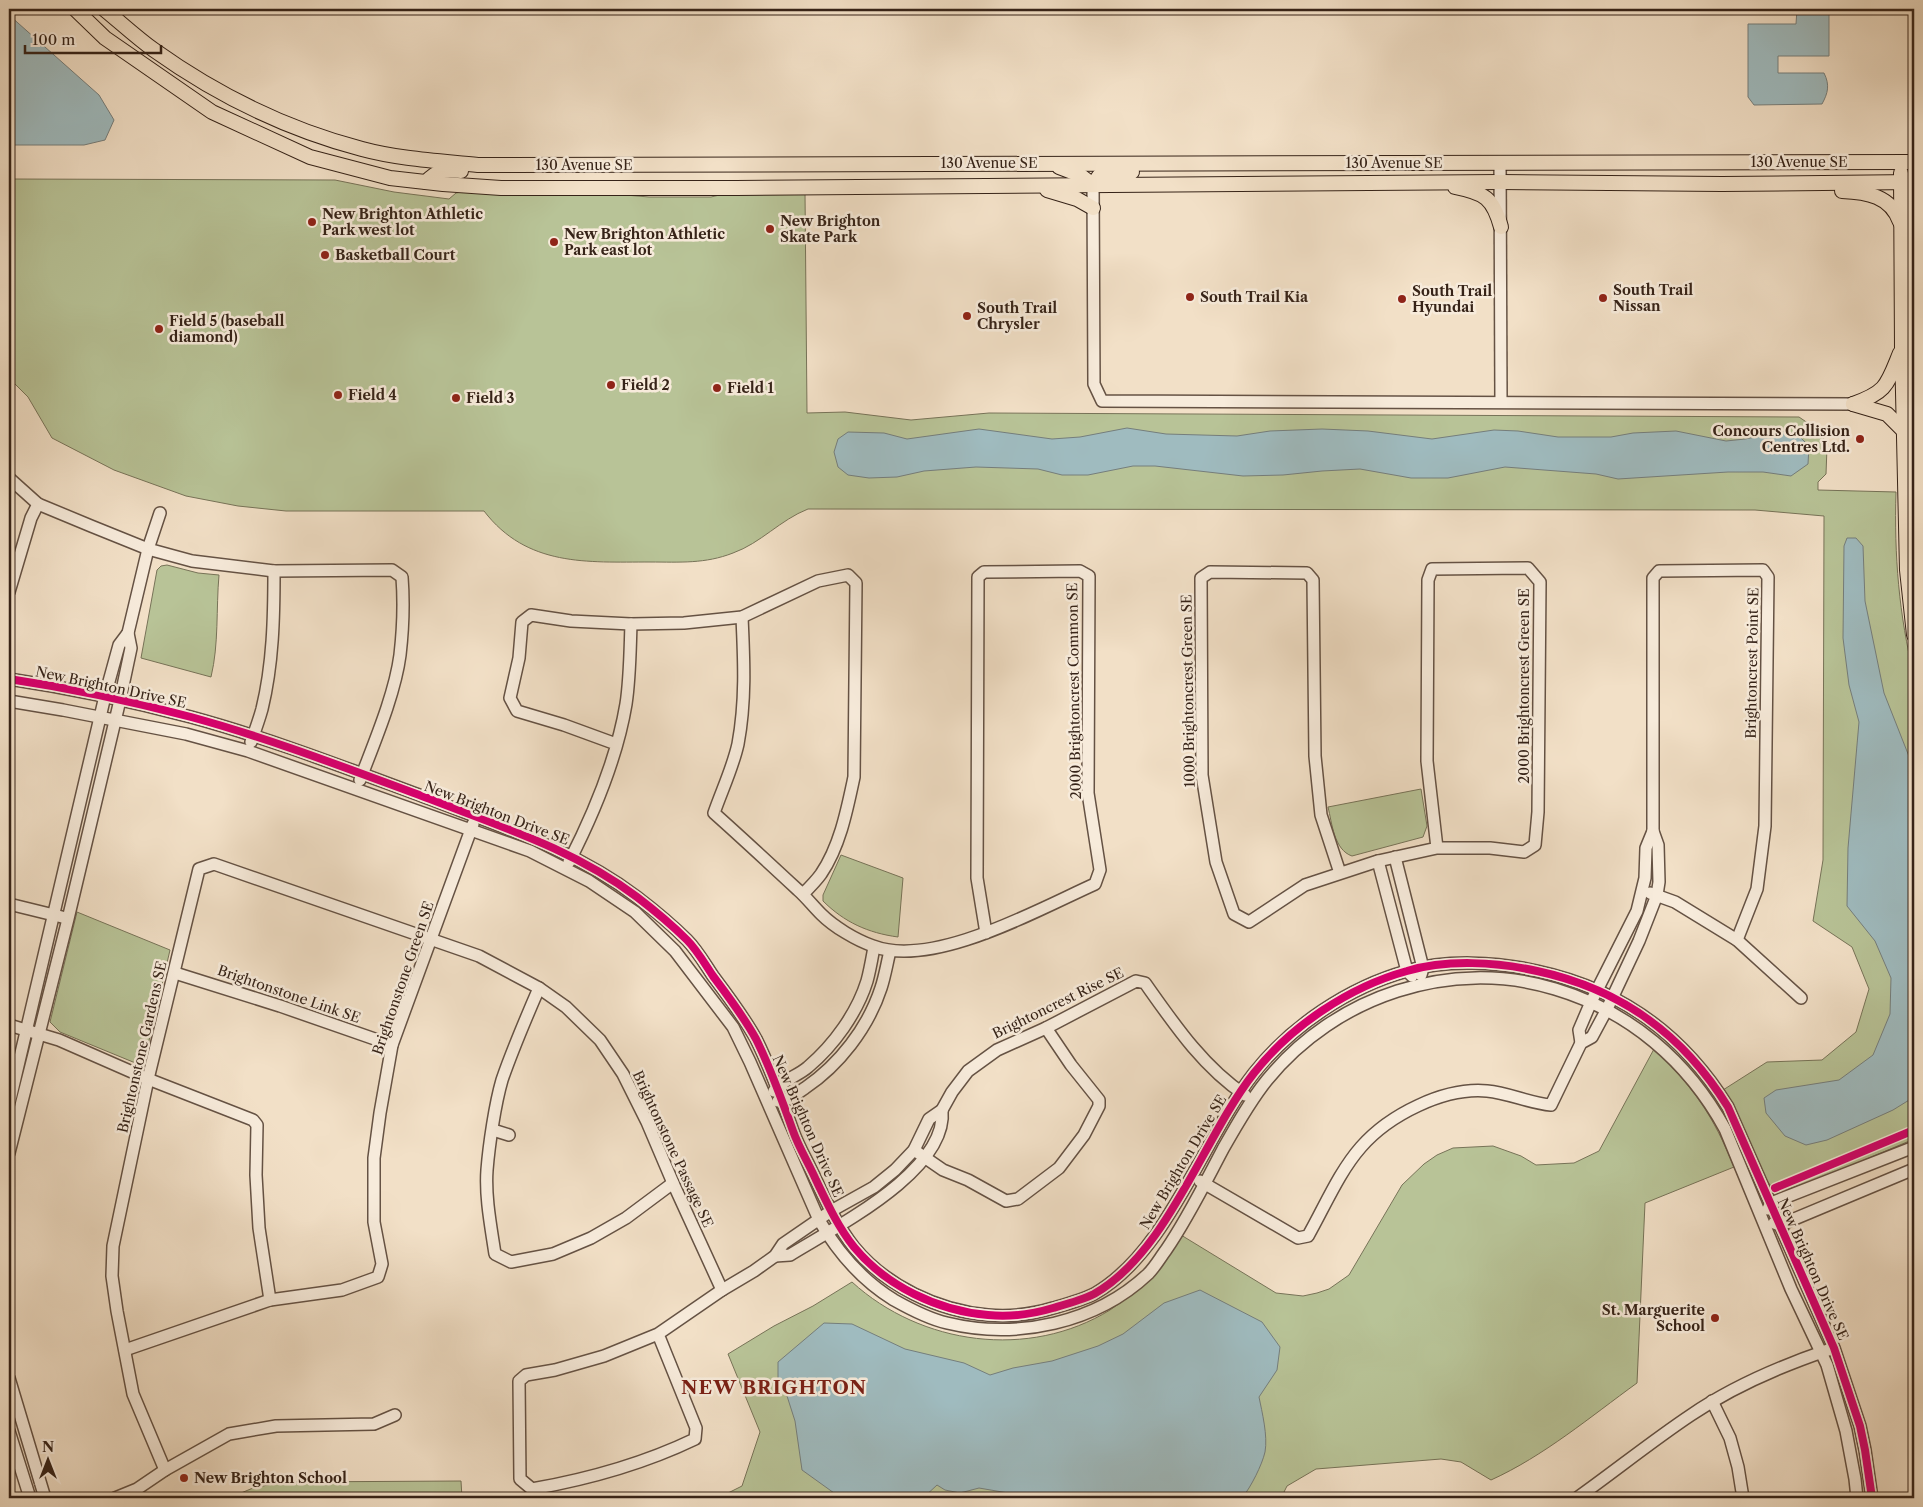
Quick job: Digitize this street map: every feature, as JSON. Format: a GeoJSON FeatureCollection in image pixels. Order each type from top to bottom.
{"type":"FeatureCollection","features":[{"type":"Feature","properties":{"kind":"main road","name":"130 Avenue SE"},"geometry":{"type":"LineString","coordinates":[[75,9],[105,38],[212,112],[310,157],[390,178],[426,182],[501,188],[1500,182],[1722,184],[1908,182]]}},
{"type":"Feature","properties":{"kind":"main road","name":"130 Avenue SE"},"geometry":{"type":"LineString","coordinates":[[104,9],[152,49],[206,85],[261,113],[326,138],[363,149],[391,155],[478,165],[1908,162]]}},
{"type":"Feature","properties":{"kind":"main road"},"geometry":{"type":"LineString","coordinates":[[391,155],[413,166],[422,174],[426,182],[435,172],[536,173],[559,171],[586,165]]}},
{"type":"Feature","properties":{"kind":"main road"},"geometry":{"type":"LineString","coordinates":[[1908,162],[1908,182],[1902,226],[1902,348],[1907,570],[1914,635]]}},
{"type":"Feature","properties":{"kind":"main road"},"geometry":{"type":"LineString","coordinates":[[1046,163],[1080,175],[1093,185],[1100,176],[1115,172],[1219,169],[1267,163]]}},
{"type":"Feature","properties":{"kind":"main road"},"geometry":{"type":"LineString","coordinates":[[1427,183],[1469,190],[1480,194],[1496,208],[1501,227]]}},
{"type":"Feature","properties":{"kind":"main road","name":"130 Avenue SE"},"geometry":{"type":"LineString","coordinates":[[1722,184],[1858,192],[1874,196],[1889,204],[1897,213],[1902,226]]}},
{"type":"Feature","properties":{"kind":"main road"},"geometry":{"type":"LineString","coordinates":[[1027,185],[1076,199],[1093,208]]}},
{"type":"Feature","properties":{"kind":"main road"},"geometry":{"type":"LineString","coordinates":[[1853,404],[1874,396],[1888,382],[1902,348]]}},
{"type":"Feature","properties":{"kind":"main road"},"geometry":{"type":"LineString","coordinates":[[1853,404],[1887,414],[1904,431]]}},
{"type":"Feature","properties":{"kind":"street"},"geometry":{"type":"LineString","coordinates":[[1500,162],[1501,402]]}},
{"type":"Feature","properties":{"kind":"street"},"geometry":{"type":"LineString","coordinates":[[1093,185],[1094,384],[1102,401],[1853,404]]}},
{"type":"Feature","properties":{"kind":"street"},"geometry":{"type":"LineString","coordinates":[[9,478],[38,504],[148,548],[192,561],[274,571],[392,570],[402,577],[404,602],[400,656],[388,703],[357,789]]}},
{"type":"Feature","properties":{"kind":"street"},"geometry":{"type":"LineString","coordinates":[[9,592],[31,518],[38,504]]}},
{"type":"Feature","properties":{"kind":"street"},"geometry":{"type":"LineString","coordinates":[[105,696],[119,645],[128,633],[148,548],[160,513]]}},
{"type":"Feature","properties":{"kind":"street","name":"2000 Brightoncrest Green SE"},"geometry":{"type":"LineString","coordinates":[[1378,861],[1437,848],[1490,848],[1524,852],[1535,845],[1538,812],[1540,582],[1528,568],[1432,569],[1428,580],[1427,761],[1437,848]]}},
{"type":"Feature","properties":{"kind":"street","name":"Brightoncrest Point SE"},"geometry":{"type":"LineString","coordinates":[[1653,831],[1646,848],[1643,891],[1637,911],[1579,1030],[1581,1043],[1592,1036],[1607,1009],[1639,941],[1657,895],[1659,882],[1658,845],[1653,831],[1653,578],[1659,571],[1763,570],[1768,577],[1765,826],[1757,889],[1737,940]]}},
{"type":"Feature","properties":{"kind":"street"},"geometry":{"type":"LineString","coordinates":[[248,751],[262,710],[269,674],[274,624],[274,571]]}},
{"type":"Feature","properties":{"kind":"street","name":"2000 Brightoncrest Common SE"},"geometry":{"type":"LineString","coordinates":[[742,617],[745,679],[742,718],[737,746],[714,813],[803,894],[823,916],[864,943],[890,951],[931,949],[975,938],[1095,884],[1100,870],[1088,793],[1089,576],[1080,571],[984,572],[978,577],[976,878],[986,933]]}},
{"type":"Feature","properties":{"kind":"street","name":"1000 Brightoncrest Green SE"},"geometry":{"type":"LineString","coordinates":[[1340,874],[1321,815],[1315,756],[1313,580],[1307,573],[1210,572],[1201,578],[1202,776],[1216,862],[1234,914],[1249,922],[1305,885],[1340,874],[1378,861]]}},
{"type":"Feature","properties":{"kind":"street"},"geometry":{"type":"LineString","coordinates":[[616,744],[564,725],[517,711],[510,698],[519,658],[522,622],[531,615],[571,621],[632,624],[684,623],[742,617],[818,582],[848,575],[856,583],[854,777],[836,844],[821,874],[803,894]]}},
{"type":"Feature","properties":{"kind":"street"},"geometry":{"type":"LineString","coordinates":[[566,868],[608,771],[616,744],[626,705],[632,624]]}},
{"type":"Feature","properties":{"kind":"street"},"geometry":{"type":"LineString","coordinates":[[120,700],[131,648],[128,633]]}},
{"type":"Feature","properties":{"kind":"street","name":"New Brighton Drive SE"},"geometry":{"type":"LineString","coordinates":[[9,679],[66,687],[105,696],[192,717],[253,736],[362,774],[536,839],[591,866],[637,897],[690,942],[755,1037],[784,1102],[794,1135],[831,1212],[854,1247],[878,1271],[907,1290],[931,1302],[988,1315],[1044,1311],[1093,1294],[1118,1276],[1147,1245],[1169,1215],[1240,1092],[1256,1069],[1278,1047],[1318,1014],[1352,994],[1407,971],[1482,963],[1516,966],[1581,982],[1598,989],[1632,1007],[1662,1028],[1713,1082],[1735,1120],[1834,1348],[1860,1426],[1872,1498]]}},
{"type":"Feature","properties":{"kind":"street","name":"New Brighton Drive SE"},"geometry":{"type":"LineString","coordinates":[[9,1104],[105,696]]}},
{"type":"Feature","properties":{"kind":"street","name":"New Brighton Drive SE"},"geometry":{"type":"LineString","coordinates":[[9,1153],[68,919],[120,700]]}},
{"type":"Feature","properties":{"kind":"street","name":"New Brighton Drive SE"},"geometry":{"type":"LineString","coordinates":[[9,702],[101,717],[186,734],[248,751],[530,851],[589,881],[635,912],[674,950],[733,1027],[819,1220],[833,1243],[869,1282],[892,1298],[916,1311],[946,1323],[1005,1329],[1031,1328],[1058,1323],[1090,1312],[1122,1296],[1151,1271],[1178,1232],[1252,1100],[1267,1080],[1287,1058],[1326,1025],[1373,1000],[1419,984],[1466,979],[1512,979],[1578,996],[1624,1018],[1654,1041],[1679,1064],[1701,1089],[1725,1129],[1791,1289],[1827,1365],[1846,1431],[1857,1498]]}},
{"type":"Feature","properties":{"kind":"street","name":"Brightonstone Green SE"},"geometry":{"type":"LineString","coordinates":[[124,1350],[270,1300],[342,1290],[378,1277],[382,1264],[374,1222],[374,1158],[392,1045],[476,817]]}},
{"type":"Feature","properties":{"kind":"street"},"geometry":{"type":"LineString","coordinates":[[1395,857],[1423,968],[1419,984]]}},
{"type":"Feature","properties":{"kind":"street"},"geometry":{"type":"LineString","coordinates":[[1378,861],[1407,971],[1419,984]]}},
{"type":"Feature","properties":{"kind":"street","name":"Brightonstone Gardens SE"},"geometry":{"type":"LineString","coordinates":[[165,1470],[133,1394],[112,1276],[113,1246],[148,1079],[199,869],[214,864],[432,939]]}},
{"type":"Feature","properties":{"kind":"street"},"geometry":{"type":"LineString","coordinates":[[1643,891],[1675,902],[1737,940],[1801,998]]}},
{"type":"Feature","properties":{"kind":"street"},"geometry":{"type":"LineString","coordinates":[[9,904],[68,919]]}},
{"type":"Feature","properties":{"kind":"street","name":"Brightonstone Passage SE"},"geometry":{"type":"LineString","coordinates":[[432,939],[479,956],[540,988],[566,1007],[600,1040],[623,1074],[648,1122],[673,1184],[722,1290]]}},
{"type":"Feature","properties":{"kind":"street"},"geometry":{"type":"LineString","coordinates":[[874,947],[866,981],[855,1008],[833,1041],[823,1054],[803,1071],[777,1086],[767,1100],[784,1102],[827,1070],[848,1047],[869,1016],[881,988],[890,951]]}},
{"type":"Feature","properties":{"kind":"street","name":"Brightonstone Link SE"},"geometry":{"type":"LineString","coordinates":[[175,973],[280,1006],[392,1045]]}},
{"type":"Feature","properties":{"kind":"street","name":"Brightoncrest Rise SE"},"geometry":{"type":"LineString","coordinates":[[775,1256],[783,1244],[874,1186],[895,1170],[914,1150],[929,1120],[942,1110],[952,1092],[968,1071],[997,1050],[1046,1028],[1136,981],[1145,983],[1200,1056],[1225,1081],[1252,1100]]}},
{"type":"Feature","properties":{"kind":"street"},"geometry":{"type":"LineString","coordinates":[[540,988],[519,1034],[502,1082],[493,1130],[487,1172],[490,1220],[495,1254],[511,1262],[554,1254],[590,1238],[626,1218],[673,1184]]}},
{"type":"Feature","properties":{"kind":"street"},"geometry":{"type":"LineString","coordinates":[[9,1025],[59,1040],[148,1079],[253,1120],[257,1126],[256,1175],[259,1228],[270,1300]]}},
{"type":"Feature","properties":{"kind":"street"},"geometry":{"type":"LineString","coordinates":[[914,1150],[943,1170],[968,1180],[1006,1201],[1018,1199],[1059,1168],[1084,1135],[1099,1106],[1099,1100],[1071,1065],[1046,1028]]}},
{"type":"Feature","properties":{"kind":"street"},"geometry":{"type":"LineString","coordinates":[[1191,1176],[1298,1238],[1308,1236],[1343,1173],[1361,1147],[1404,1112],[1458,1092],[1486,1091],[1517,1096],[1541,1104],[1551,1105],[1581,1043]]}},
{"type":"Feature","properties":{"kind":"street","name":"Brightoncrest Rise SE"},"geometry":{"type":"LineString","coordinates":[[775,1256],[790,1255],[884,1197],[905,1180],[925,1159],[943,1123],[942,1110]]}},
{"type":"Feature","properties":{"kind":"street"},"geometry":{"type":"LineString","coordinates":[[493,1130],[509,1135]]}},
{"type":"Feature","properties":{"kind":"street"},"geometry":{"type":"LineString","coordinates":[[1914,1147],[1771,1203],[1763,1220],[1780,1225],[1914,1170]]}},
{"type":"Feature","properties":{"kind":"street"},"geometry":{"type":"LineString","coordinates":[[658,1334],[696,1428],[695,1439],[662,1454],[610,1472],[567,1483],[532,1489],[520,1479],[519,1381],[526,1375],[555,1370],[604,1356],[658,1334],[775,1256]]}},
{"type":"Feature","properties":{"kind":"street"},"geometry":{"type":"LineString","coordinates":[[1577,1498],[1690,1415],[1712,1402],[1734,1390],[1834,1348]]}},
{"type":"Feature","properties":{"kind":"street"},"geometry":{"type":"LineString","coordinates":[[9,1378],[45,1498]]}},
{"type":"Feature","properties":{"kind":"street"},"geometry":{"type":"LineString","coordinates":[[1712,1402],[1730,1438],[1738,1467],[1742,1498]]}},
{"type":"Feature","properties":{"kind":"street"},"geometry":{"type":"LineString","coordinates":[[115,1498],[137,1489],[165,1470],[229,1434],[276,1426],[374,1424],[395,1415]]}},
{"type":"Feature","properties":{"kind":"street"},"geometry":{"type":"LineString","coordinates":[[9,1431],[30,1498]]}},
{"type":"Feature","properties":{"kind":"green space"},"geometry":{"type":"Polygon","coordinates":[[[9,179],[335,180],[394,192],[449,199],[456,193],[467,191],[601,193],[649,197],[711,197],[728,193],[805,192],[807,413],[845,412],[911,420],[989,413],[1799,417],[1821,432],[1827,447],[1826,474],[1818,482],[1818,490],[1896,492],[1896,539],[1901,608],[1914,676],[1914,1139],[1822,1178],[1781,1191],[1770,1185],[1763,1175],[1723,1090],[1767,1062],[1822,1060],[1856,1032],[1869,989],[1852,947],[1813,921],[1823,860],[1824,516],[1755,510],[808,509],[788,519],[743,549],[723,557],[692,562],[604,562],[560,558],[539,552],[519,543],[501,529],[484,511],[286,511],[238,506],[186,496],[114,470],[52,438],[28,397],[9,378],[9,179]]]}},
{"type":"Feature","properties":{"kind":"green space"},"geometry":{"type":"Polygon","coordinates":[[[167,565],[198,573],[219,575],[214,665],[211,677],[141,658],[157,570],[161,566],[167,565]]]}},
{"type":"Feature","properties":{"kind":"green space"},"geometry":{"type":"Polygon","coordinates":[[[1421,789],[1427,826],[1423,837],[1352,856],[1341,848],[1335,835],[1328,807],[1421,789]]]}},
{"type":"Feature","properties":{"kind":"green space"},"geometry":{"type":"Polygon","coordinates":[[[841,855],[903,878],[898,937],[877,933],[848,921],[823,901],[823,895],[841,855]]]}},
{"type":"Feature","properties":{"kind":"green space"},"geometry":{"type":"Polygon","coordinates":[[[77,912],[170,950],[145,1058],[139,1063],[60,1032],[50,1022],[77,912]]]}},
{"type":"Feature","properties":{"kind":"green space"},"geometry":{"type":"Polygon","coordinates":[[[1654,1049],[1701,1103],[1718,1132],[1734,1167],[1645,1203],[1637,1383],[1530,1460],[1491,1480],[1461,1462],[1441,1459],[1316,1469],[1287,1486],[1281,1498],[718,1498],[742,1486],[760,1432],[728,1354],[852,1282],[880,1303],[910,1320],[943,1332],[976,1338],[1011,1340],[1045,1336],[1078,1326],[1120,1303],[1148,1276],[1181,1235],[1276,1293],[1303,1296],[1317,1293],[1329,1289],[1349,1275],[1402,1185],[1424,1164],[1437,1155],[1453,1148],[1493,1146],[1521,1156],[1536,1165],[1574,1163],[1599,1151],[1654,1049]]]}},
{"type":"Feature","properties":{"kind":"green space"},"geometry":{"type":"Polygon","coordinates":[[[461,1481],[462,1498],[229,1498],[253,1488],[283,1482],[461,1481]]]}},
{"type":"Feature","properties":{"kind":"water"},"geometry":{"type":"Polygon","coordinates":[[[1797,9],[1829,9],[1829,56],[1778,56],[1778,73],[1824,73],[1828,85],[1824,100],[1822,104],[1754,105],[1748,97],[1748,24],[1796,24],[1797,9]]]}},
{"type":"Feature","properties":{"kind":"water"},"geometry":{"type":"Polygon","coordinates":[[[9,15],[99,95],[114,120],[105,140],[84,145],[9,145],[9,15]]]}},
{"type":"Feature","properties":{"kind":"water"},"geometry":{"type":"Polygon","coordinates":[[[1127,428],[1166,434],[1237,436],[1270,431],[1322,429],[1368,431],[1432,439],[1494,430],[1518,431],[1558,437],[1611,437],[1633,433],[1676,431],[1726,441],[1785,431],[1799,436],[1809,446],[1808,464],[1791,476],[1763,472],[1728,472],[1618,479],[1596,474],[1505,467],[1448,478],[1411,478],[1360,469],[1243,476],[1155,466],[1133,466],[1088,475],[1062,475],[1038,469],[976,467],[924,471],[897,477],[869,478],[848,475],[838,467],[834,452],[838,439],[848,432],[884,433],[907,439],[979,429],[1052,439],[1080,437],[1127,428]]]}},
{"type":"Feature","properties":{"kind":"water"},"geometry":{"type":"Polygon","coordinates":[[[1847,538],[1856,538],[1863,546],[1865,601],[1884,693],[1914,769],[1914,1097],[1893,1110],[1827,1140],[1806,1145],[1785,1136],[1766,1113],[1764,1098],[1776,1090],[1839,1080],[1873,1055],[1890,1014],[1891,978],[1875,941],[1847,906],[1848,848],[1859,722],[1849,685],[1843,638],[1844,546],[1847,538]]]}},
{"type":"Feature","properties":{"kind":"water"},"geometry":{"type":"Polygon","coordinates":[[[1200,1290],[1262,1322],[1280,1347],[1277,1370],[1259,1397],[1265,1432],[1265,1452],[1256,1476],[1242,1498],[1019,1498],[1008,1493],[979,1488],[960,1493],[945,1490],[937,1485],[923,1498],[841,1498],[802,1470],[795,1421],[787,1396],[778,1382],[778,1362],[824,1323],[852,1324],[905,1349],[964,1363],[990,1375],[1013,1368],[1052,1361],[1098,1346],[1123,1334],[1164,1303],[1200,1290]]]}},
{"type":"Feature","properties":{"kind":"cycle path"},"geometry":{"type":"LineString","coordinates":[[9,679],[78,691],[146,706],[191,717],[281,745],[511,830],[563,853],[613,880],[650,907],[687,940],[741,1015],[756,1039],[767,1062],[801,1150],[833,1215],[854,1247],[881,1274],[897,1285],[932,1302],[969,1313],[1004,1316],[1045,1310],[1094,1294],[1120,1275],[1143,1251],[1164,1223],[1218,1129],[1254,1073],[1285,1039],[1303,1024],[1323,1010],[1364,987],[1385,978],[1422,967],[1472,963],[1537,971],[1567,979],[1596,990],[1647,1018],[1670,1037],[1691,1057],[1728,1107],[1834,1348],[1860,1426],[1872,1498]]}},
{"type":"Feature","properties":{"kind":"cycle path"},"geometry":{"type":"LineString","coordinates":[[1775,1188],[1914,1130]]}},
{"type":"Feature","properties":{"kind":"place","name":"New Brighton Athletic Park west lot"},"geometry":{"type":"Point","coordinates":[312,222]}},
{"type":"Feature","properties":{"kind":"place","name":"New Brighton Skate Park"},"geometry":{"type":"Point","coordinates":[770,229]}},
{"type":"Feature","properties":{"kind":"place","name":"New Brighton Athletic Park east lot"},"geometry":{"type":"Point","coordinates":[554,242]}},
{"type":"Feature","properties":{"kind":"place","name":"Basketball Court"},"geometry":{"type":"Point","coordinates":[325,255]}},
{"type":"Feature","properties":{"kind":"place","name":"South Trail Kia"},"geometry":{"type":"Point","coordinates":[1190,297]}},
{"type":"Feature","properties":{"kind":"place","name":"South Trail Nissan"},"geometry":{"type":"Point","coordinates":[1603,298]}},
{"type":"Feature","properties":{"kind":"place","name":"South Trail Hyundai"},"geometry":{"type":"Point","coordinates":[1402,299]}},
{"type":"Feature","properties":{"kind":"place","name":"South Trail Chrysler"},"geometry":{"type":"Point","coordinates":[967,316]}},
{"type":"Feature","properties":{"kind":"place","name":"Field 5 (baseball diamond)"},"geometry":{"type":"Point","coordinates":[159,329]}},
{"type":"Feature","properties":{"kind":"place","name":"Field 2"},"geometry":{"type":"Point","coordinates":[611,385]}},
{"type":"Feature","properties":{"kind":"place","name":"Field 1"},"geometry":{"type":"Point","coordinates":[717,388]}},
{"type":"Feature","properties":{"kind":"place","name":"Field 4"},"geometry":{"type":"Point","coordinates":[338,395]}},
{"type":"Feature","properties":{"kind":"place","name":"Field 3"},"geometry":{"type":"Point","coordinates":[456,398]}},
{"type":"Feature","properties":{"kind":"place","name":"Concours Collision Centres Ltd."},"geometry":{"type":"Point","coordinates":[1860,439]}},
{"type":"Feature","properties":{"kind":"place","name":"St. Marguerite School"},"geometry":{"type":"Point","coordinates":[1715,1318]}},
{"type":"Feature","properties":{"kind":"place","name":"New Brighton School"},"geometry":{"type":"Point","coordinates":[184,1478]}},
{"type":"Feature","properties":{"kind":"district","name":"NEW BRIGHTON"},"geometry":{"type":"Point","coordinates":[774,1387]}}]}
